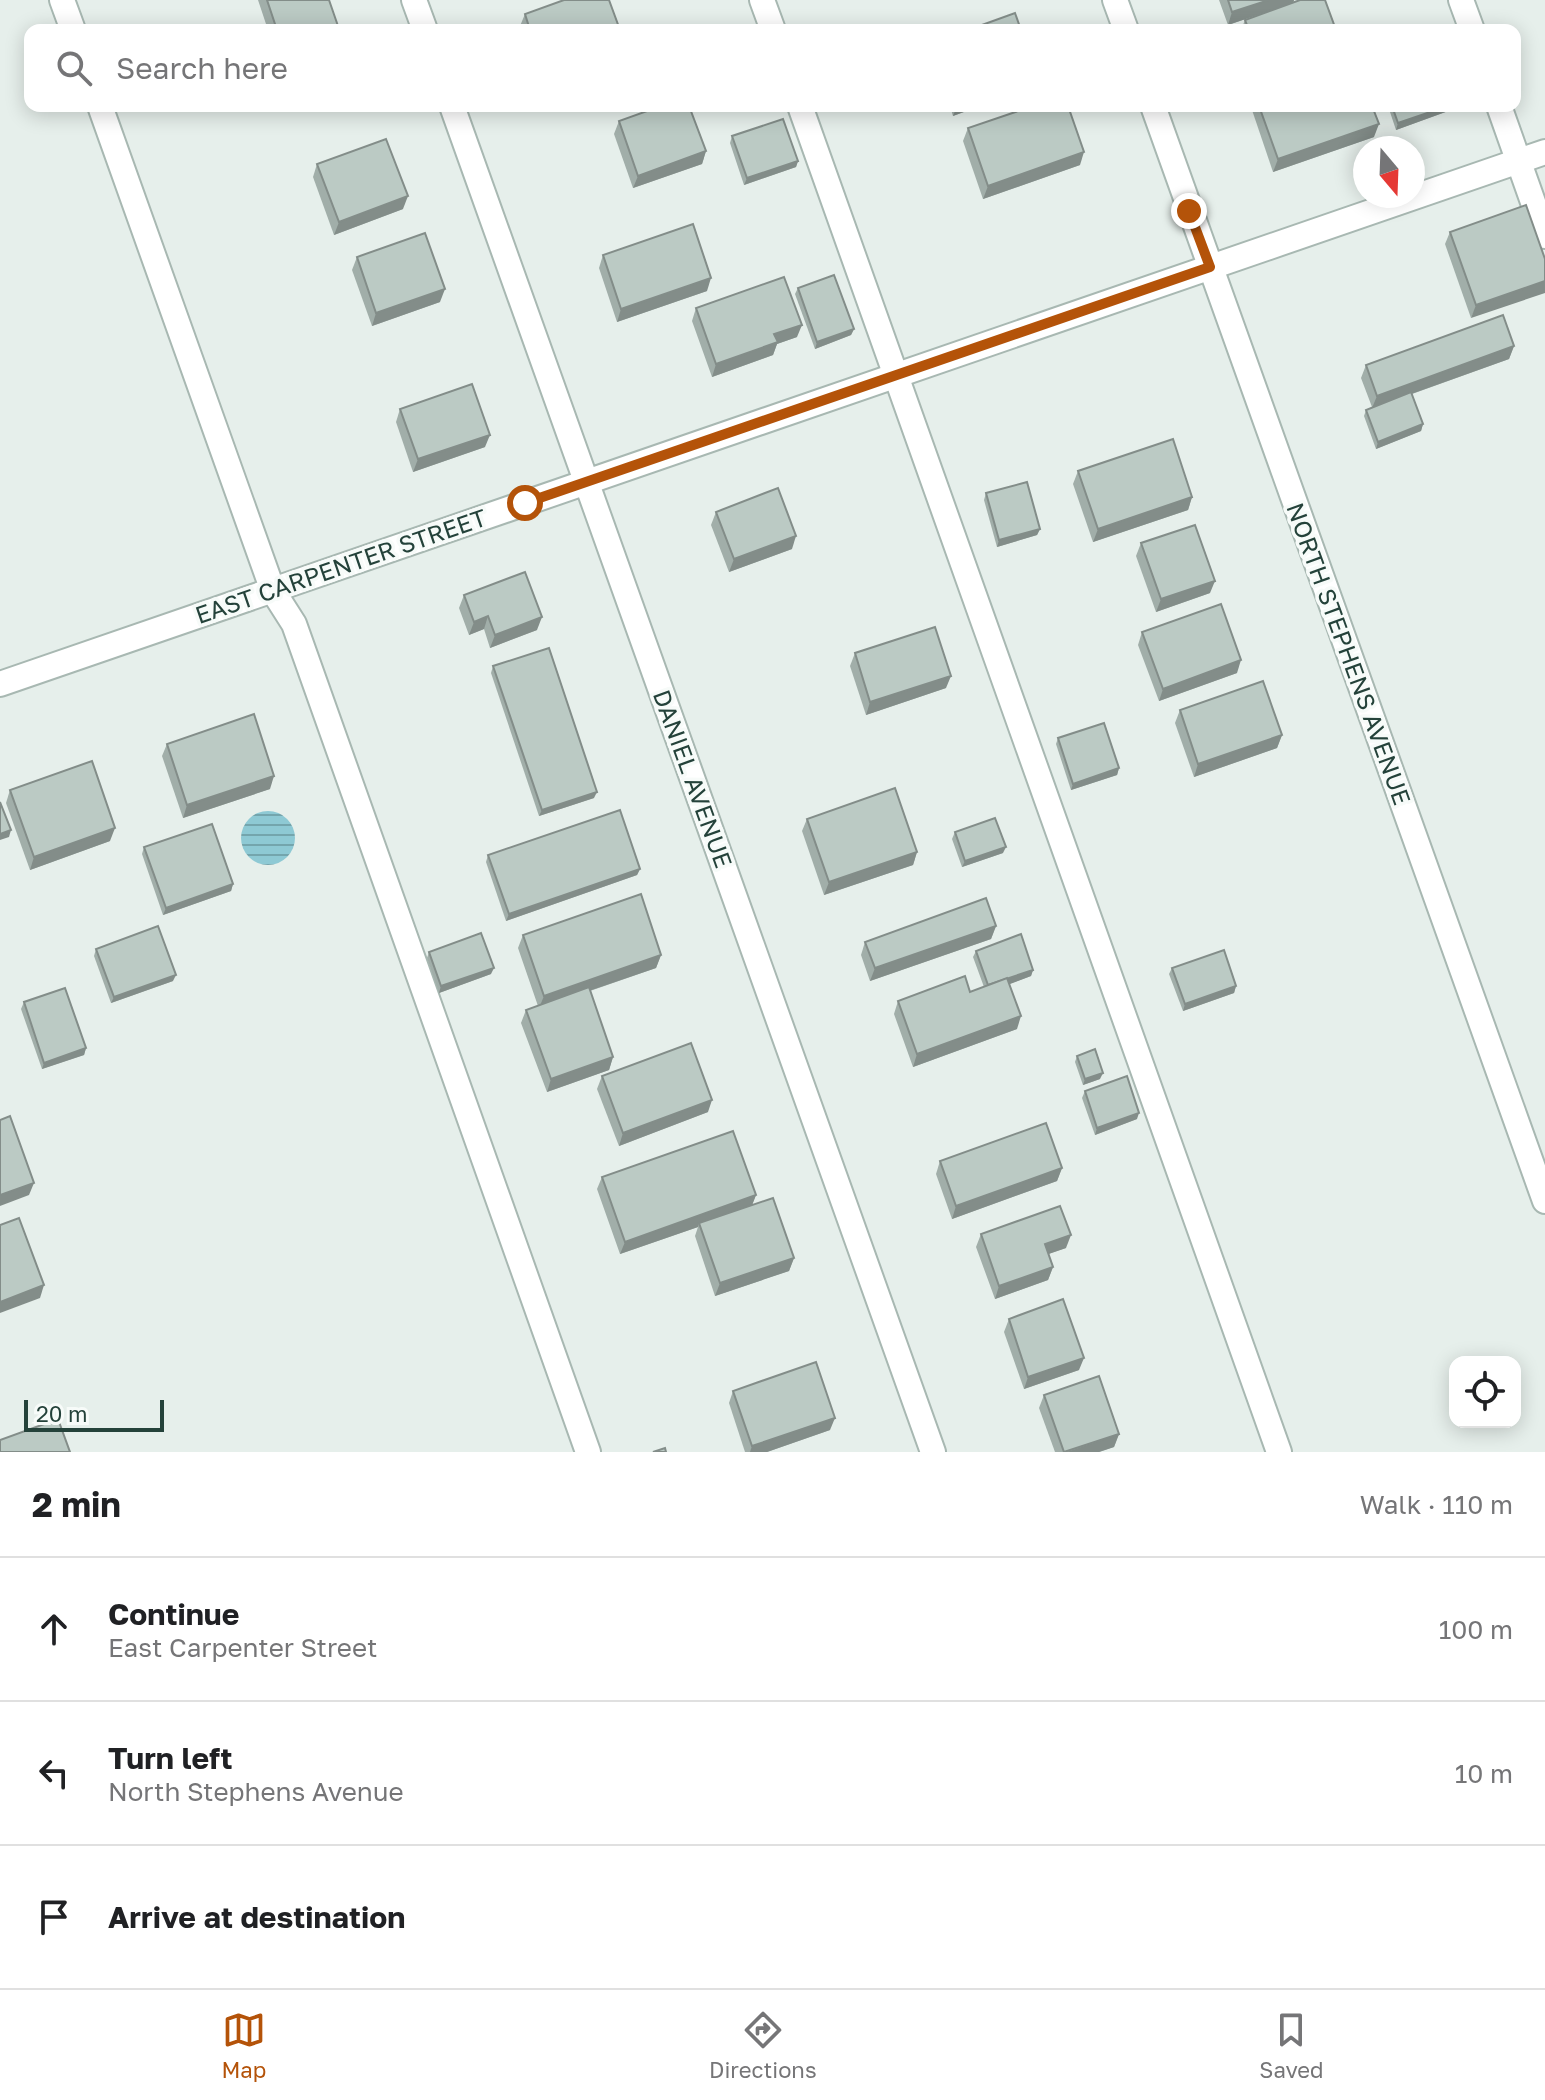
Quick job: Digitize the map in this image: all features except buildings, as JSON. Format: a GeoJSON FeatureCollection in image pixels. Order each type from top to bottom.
{"type":"FeatureCollection","features":[{"type":"Feature","properties":{"kind":"street"},"geometry":{"type":"LineString","coordinates":[[62,0],[71,24]]}},
{"type":"Feature","properties":{"kind":"street"},"geometry":{"type":"LineString","coordinates":[[414,0],[423,24]]}},
{"type":"Feature","properties":{"kind":"street"},"geometry":{"type":"LineString","coordinates":[[762,0],[771,24]]}},
{"type":"Feature","properties":{"kind":"street"},"geometry":{"type":"LineString","coordinates":[[1115,0],[1124,24]]}},
{"type":"Feature","properties":{"kind":"street"},"geometry":{"type":"LineString","coordinates":[[1461,0],[1470,24]]}},
{"type":"Feature","properties":{"kind":"street"},"geometry":{"type":"LineString","coordinates":[[102,112],[273,591],[294,624],[588,1452]]}},
{"type":"Feature","properties":{"kind":"street","name":"DANIEL AVENUE"},"geometry":{"type":"LineString","coordinates":[[454,112],[933,1452]]}},
{"type":"Feature","properties":{"kind":"street"},"geometry":{"type":"LineString","coordinates":[[802,112],[1279,1452]]}},
{"type":"Feature","properties":{"kind":"street","name":"NORTH STEPHENS AVENUE"},"geometry":{"type":"LineString","coordinates":[[1155,112],[1545,1201]]}},
{"type":"Feature","properties":{"kind":"street"},"geometry":{"type":"LineString","coordinates":[[1501,112],[1545,236]]}},
{"type":"Feature","properties":{"kind":"street","name":"EAST CARPENTER STREET"},"geometry":{"type":"LineString","coordinates":[[0,684],[1545,152]]}},
{"type":"Feature","properties":{"kind":"water"},"geometry":{"type":"Polygon","coordinates":[[[268,811],[287,819],[295,838],[287,857],[268,865],[249,857],[241,838],[249,819],[268,811]]]}},
{"type":"Feature","properties":{"kind":"route"},"geometry":{"type":"LineString","coordinates":[[525,503],[1210,267],[1189,211]]}}]}
